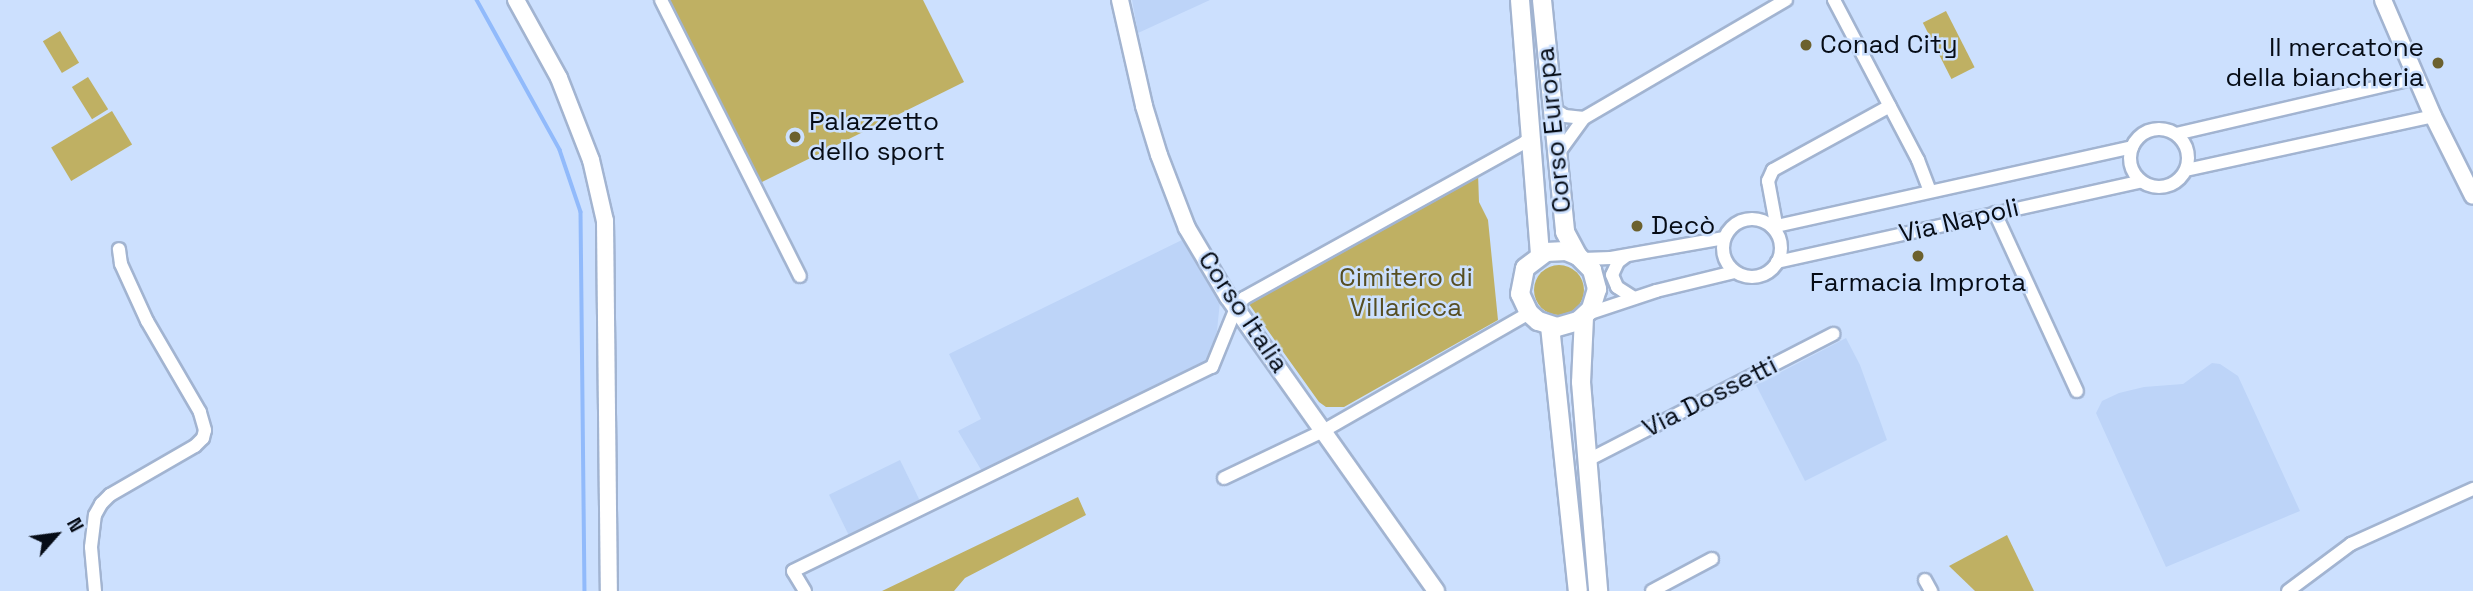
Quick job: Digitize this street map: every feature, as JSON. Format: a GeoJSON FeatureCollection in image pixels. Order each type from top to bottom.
{"type":"FeatureCollection","features":[{"type":"Feature","properties":{"kind":"main road","name":"Corso Europa"},"geometry":{"type":"LineString","coordinates":[[1520,0],[1540,255]]}},
{"type":"Feature","properties":{"kind":"main road","name":"Corso Europa"},"geometry":{"type":"LineString","coordinates":[[1542,0],[1565,232],[1581,258]]}},
{"type":"Feature","properties":{"kind":"main road"},"geometry":{"type":"LineString","coordinates":[[1559,250],[1581,258],[1592,270],[1597,289],[1594,303],[1585,315],[1572,324],[1550,326],[1529,313],[1520,295],[1520,281],[1529,263],[1540,255],[1559,250]]}},
{"type":"Feature","properties":{"kind":"main road"},"geometry":{"type":"LineString","coordinates":[[1585,315],[1581,382],[1598,591]]}},
{"type":"Feature","properties":{"kind":"main road"},"geometry":{"type":"LineString","coordinates":[[1550,326],[1578,591]]}},
{"type":"Feature","properties":{"kind":"street"},"geometry":{"type":"LineString","coordinates":[[516,0],[559,78],[591,160],[605,221],[609,591]]}},
{"type":"Feature","properties":{"kind":"street"},"geometry":{"type":"LineString","coordinates":[[661,0],[800,276]]}},
{"type":"Feature","properties":{"kind":"street","name":"Corso Italia"},"geometry":{"type":"LineString","coordinates":[[1120,0],[1130,54],[1159,155],[1188,228],[1236,308],[1436,591]]}},
{"type":"Feature","properties":{"kind":"street"},"geometry":{"type":"LineString","coordinates":[[1557,156],[1584,118],[1786,0]]}},
{"type":"Feature","properties":{"kind":"street"},"geometry":{"type":"LineString","coordinates":[[1834,0],[1919,160],[1930,191]]}},
{"type":"Feature","properties":{"kind":"street"},"geometry":{"type":"LineString","coordinates":[[2384,0],[2433,117],[2473,196]]}},
{"type":"Feature","properties":{"kind":"street"},"geometry":{"type":"LineString","coordinates":[[2176,134],[2188,154],[2186,170],[2181,177],[2166,187],[2157,187],[2141,181],[2130,165],[2132,146],[2136,139],[2151,130],[2160,129],[2176,134],[2417,78]]}},
{"type":"Feature","properties":{"kind":"street"},"geometry":{"type":"LineString","coordinates":[[1585,315],[1634,298],[1734,272],[1758,277],[1777,262],[1781,247],[1774,226],[1768,181],[1773,170],[1890,106]]}},
{"type":"Feature","properties":{"kind":"street"},"geometry":{"type":"LineString","coordinates":[[1552,108],[1566,116],[1584,118]]}},
{"type":"Feature","properties":{"kind":"street"},"geometry":{"type":"LineString","coordinates":[[2186,170],[2433,117]]}},
{"type":"Feature","properties":{"kind":"street"},"geometry":{"type":"LineString","coordinates":[[805,591],[793,571],[1212,367],[1240,302],[1525,142],[1533,142]]}},
{"type":"Feature","properties":{"kind":"street","name":"Via Napoli"},"geometry":{"type":"LineString","coordinates":[[1774,226],[2132,146]]}},
{"type":"Feature","properties":{"kind":"street","name":"Via Napoli"},"geometry":{"type":"LineString","coordinates":[[1777,262],[2141,181]]}},
{"type":"Feature","properties":{"kind":"street"},"geometry":{"type":"LineString","coordinates":[[1995,213],[2077,391]]}},
{"type":"Feature","properties":{"kind":"street"},"geometry":{"type":"LineString","coordinates":[[1581,258],[1626,256],[1724,238],[1741,221],[1757,220],[1774,226]]}},
{"type":"Feature","properties":{"kind":"street"},"geometry":{"type":"LineString","coordinates":[[1724,238],[1725,260],[1734,272]]}},
{"type":"Feature","properties":{"kind":"street"},"geometry":{"type":"LineString","coordinates":[[95,591],[91,547],[95,515],[100,504],[110,495],[195,446],[203,438],[205,430],[200,412],[147,321],[121,264],[119,249]]}},
{"type":"Feature","properties":{"kind":"street"},"geometry":{"type":"LineString","coordinates":[[1626,256],[1618,262],[1612,275],[1618,287],[1634,298]]}},
{"type":"Feature","properties":{"kind":"street"},"geometry":{"type":"LineString","coordinates":[[1224,478],[1324,431],[1529,313]]}},
{"type":"Feature","properties":{"kind":"street","name":"Via Dossetti"},"geometry":{"type":"LineString","coordinates":[[1588,460],[1833,334]]}},
{"type":"Feature","properties":{"kind":"street"},"geometry":{"type":"LineString","coordinates":[[2288,591],[2307,585],[2351,544],[2473,489]]}},
{"type":"Feature","properties":{"kind":"street"},"geometry":{"type":"LineString","coordinates":[[1652,591],[1712,559]]}},
{"type":"Feature","properties":{"kind":"shaded area"},"geometry":{"type":"Polygon","coordinates":[[[1132,0],[1210,0],[1138,33],[1132,0]]]}},
{"type":"Feature","properties":{"kind":"shaded area"},"geometry":{"type":"Polygon","coordinates":[[[1186,238],[1220,301],[1217,331],[1209,357],[1202,366],[983,473],[958,431],[981,419],[949,354],[1186,238]]]}},
{"type":"Feature","properties":{"kind":"shaded area"},"geometry":{"type":"Polygon","coordinates":[[[1846,338],[1860,365],[1887,440],[1805,481],[1756,385],[1846,338]]]}},
{"type":"Feature","properties":{"kind":"shaded area"},"geometry":{"type":"Polygon","coordinates":[[[2212,363],[2220,364],[2238,376],[2300,511],[2166,567],[2096,413],[2102,401],[2119,393],[2144,387],[2183,384],[2212,363]]]}},
{"type":"Feature","properties":{"kind":"shaded area"},"geometry":{"type":"Polygon","coordinates":[[[900,460],[921,504],[850,539],[829,495],[900,460]]]}},
{"type":"Feature","properties":{"kind":"green space","name":"Palazzetto dello sport"},"geometry":{"type":"Polygon","coordinates":[[[667,0],[923,0],[964,82],[760,183],[667,0]]]}},
{"type":"Feature","properties":{"kind":"green space"},"geometry":{"type":"Polygon","coordinates":[[[1946,11],[1975,67],[1951,79],[1923,23],[1946,11]]]}},
{"type":"Feature","properties":{"kind":"green space"},"geometry":{"type":"Polygon","coordinates":[[[60,31],[79,63],[62,73],[43,41],[60,31]]]}},
{"type":"Feature","properties":{"kind":"green space"},"geometry":{"type":"Polygon","coordinates":[[[88,77],[108,109],[92,119],[72,87],[88,77]]]}},
{"type":"Feature","properties":{"kind":"green space"},"geometry":{"type":"Polygon","coordinates":[[[112,111],[132,144],[71,181],[51,148],[112,111]]]}},
{"type":"Feature","properties":{"kind":"green space","name":"Cimitero di Villaricca"},"geometry":{"type":"Polygon","coordinates":[[[1478,173],[1479,202],[1488,220],[1498,320],[1344,407],[1326,407],[1319,402],[1249,304],[1478,173]]]}},
{"type":"Feature","properties":{"kind":"green space"},"geometry":{"type":"Polygon","coordinates":[[[1559,265],[1576,273],[1584,290],[1576,307],[1559,315],[1542,307],[1534,290],[1542,273],[1559,265]]]}},
{"type":"Feature","properties":{"kind":"green space"},"geometry":{"type":"Polygon","coordinates":[[[1078,497],[1086,515],[965,578],[954,591],[882,591],[1078,497]]]}},
{"type":"Feature","properties":{"kind":"green space"},"geometry":{"type":"Polygon","coordinates":[[[2007,535],[2034,591],[1975,591],[1949,566],[2007,535]]]}},
{"type":"Feature","properties":{"kind":"waterway"},"geometry":{"type":"LineString","coordinates":[[477,0],[560,150],[581,212],[585,591]]}},
{"type":"Feature","properties":{"kind":"place","name":"Conad City"},"geometry":{"type":"Point","coordinates":[1806,45]}},
{"type":"Feature","properties":{"kind":"place","name":"Il mercatone della biancheria"},"geometry":{"type":"Point","coordinates":[2438,63]}},
{"type":"Feature","properties":{"kind":"place","name":"Palazzetto dello sport"},"geometry":{"type":"Point","coordinates":[795,137]}},
{"type":"Feature","properties":{"kind":"place","name":"Decò"},"geometry":{"type":"Point","coordinates":[1637,226]}},
{"type":"Feature","properties":{"kind":"place","name":"Farmacia Improta"},"geometry":{"type":"Point","coordinates":[1918,256]}}]}
